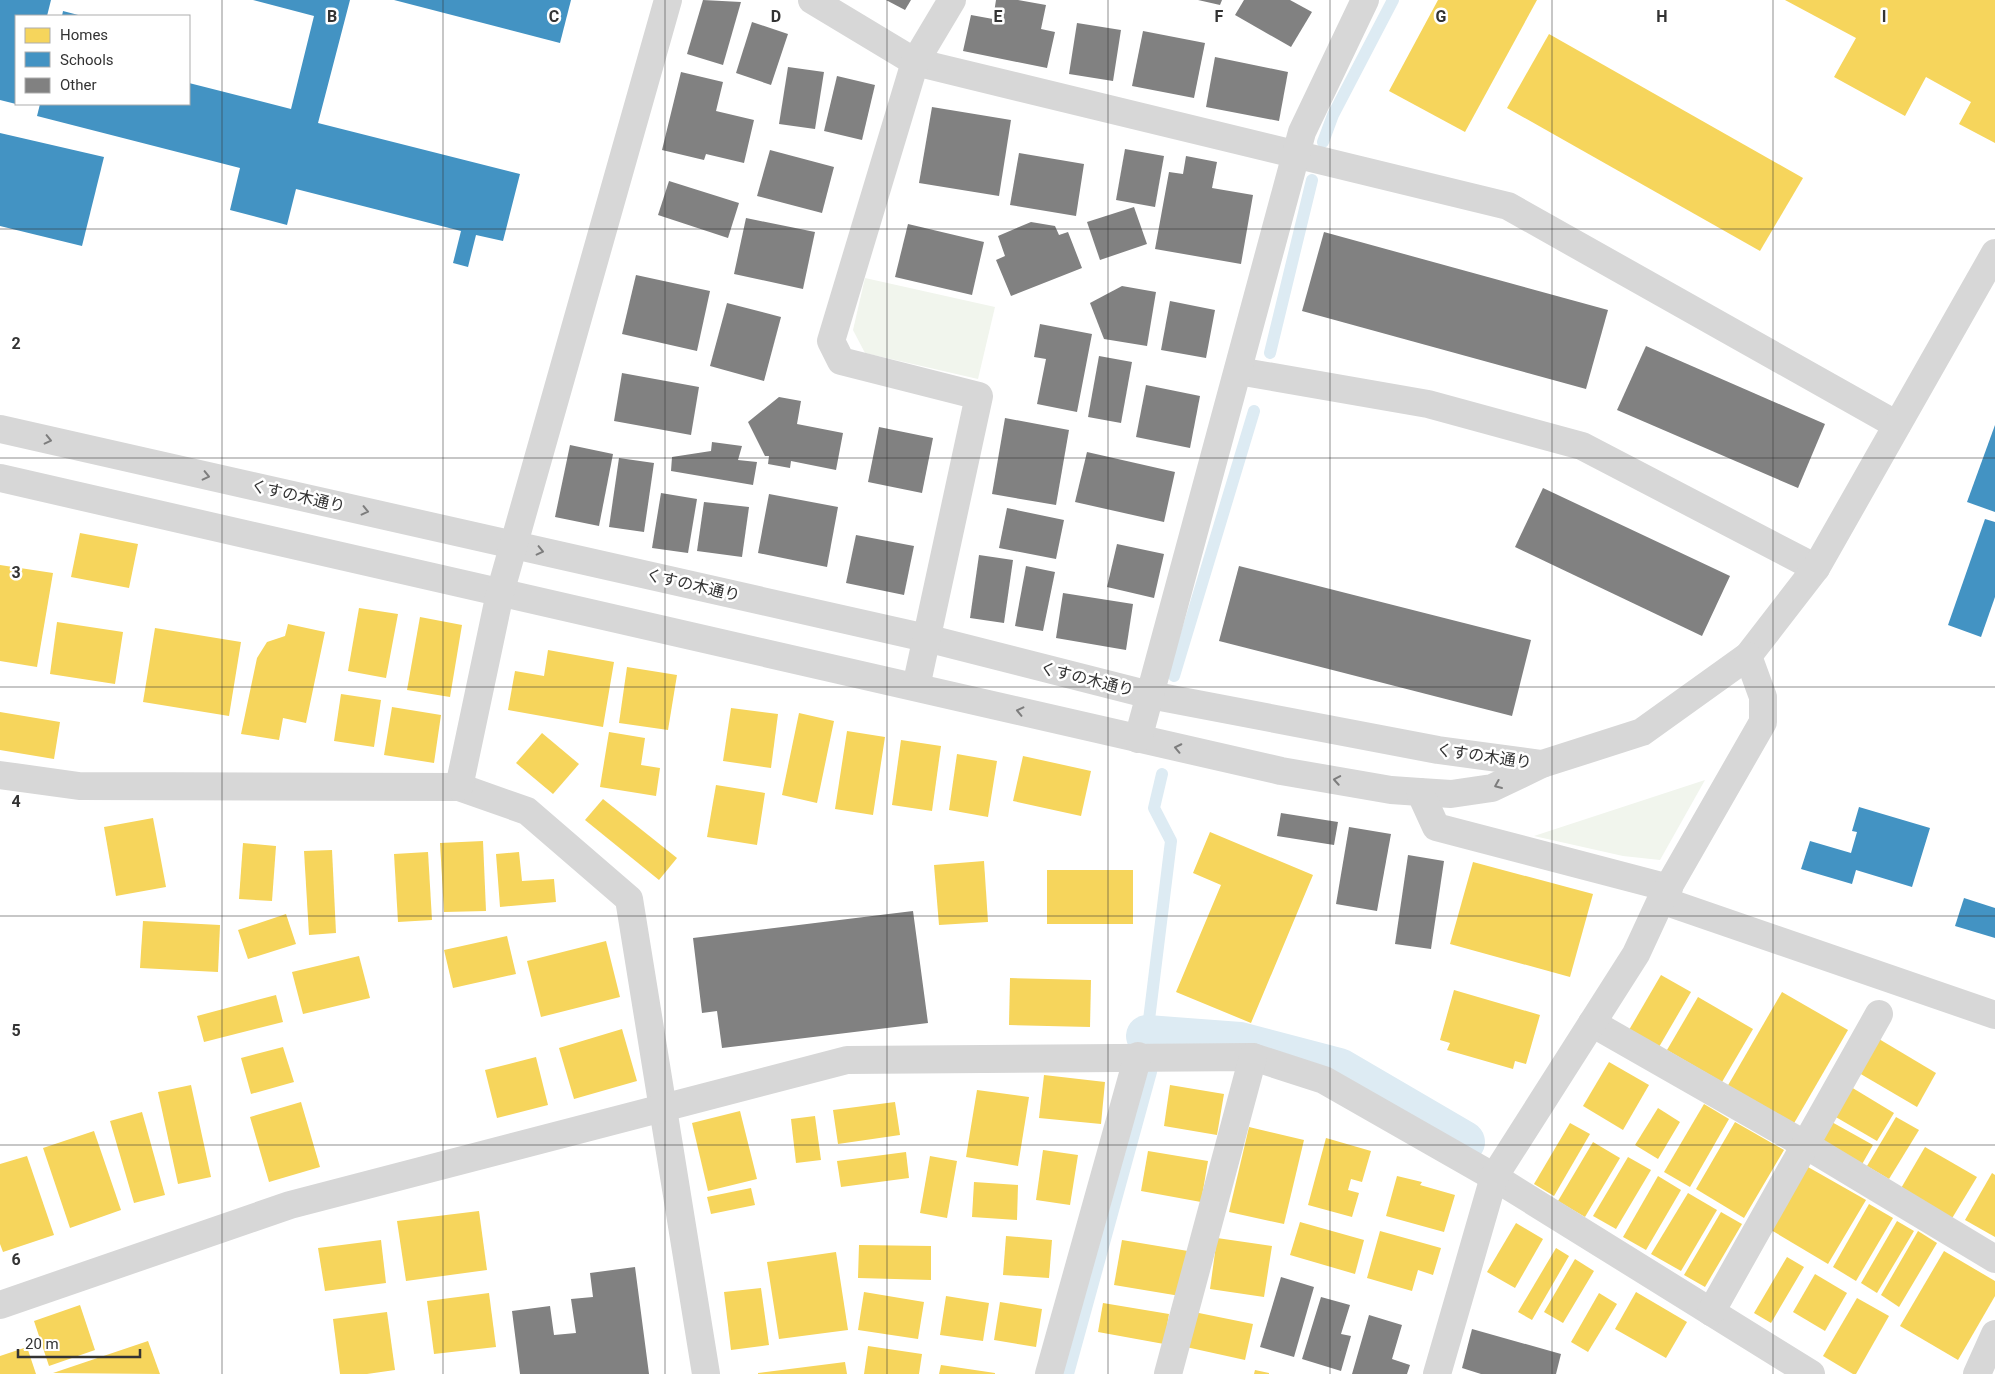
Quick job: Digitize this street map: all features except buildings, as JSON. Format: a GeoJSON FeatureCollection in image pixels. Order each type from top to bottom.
{"type":"FeatureCollection","features":[{"type":"Feature","properties":{"kind":"street"},"geometry":{"type":"LineString","coordinates":[[459,788],[500,594],[668,0]]}},
{"type":"Feature","properties":{"kind":"street"},"geometry":{"type":"LineString","coordinates":[[812,0],[915,62],[1508,206],[1897,425]]}},
{"type":"Feature","properties":{"kind":"street"},"geometry":{"type":"LineString","coordinates":[[916,687],[979,396],[841,361],[831,341],[915,62],[952,0]]}},
{"type":"Feature","properties":{"kind":"street"},"geometry":{"type":"LineString","coordinates":[[1138,739],[1302,132],[1365,0]]}},
{"type":"Feature","properties":{"kind":"street"},"geometry":{"type":"LineString","coordinates":[[1542,764],[1642,732],[1748,656],[1816,568],[1995,253]]}},
{"type":"Feature","properties":{"kind":"street"},"geometry":{"type":"LineString","coordinates":[[1238,371],[1428,404],[1582,446],[1816,568]]}},
{"type":"Feature","properties":{"kind":"street","name":"くすの木通り"},"geometry":{"type":"LineString","coordinates":[[0,429],[926,638],[1150,695],[1438,750],[1542,764]]}},
{"type":"Feature","properties":{"kind":"street","name":"くすの木通り"},"geometry":{"type":"LineString","coordinates":[[0,478],[500,594],[1280,771],[1391,790],[1451,794],[1492,788],[1542,764]]}},
{"type":"Feature","properties":{"kind":"street"},"geometry":{"type":"LineString","coordinates":[[1437,1374],[1494,1177],[1636,954],[1665,894],[1763,722],[1763,697],[1748,656]]}},
{"type":"Feature","properties":{"kind":"street"},"geometry":{"type":"LineString","coordinates":[[0,774],[79,786],[459,788],[527,811],[629,899],[661,1107],[706,1374]]}},
{"type":"Feature","properties":{"kind":"street"},"geometry":{"type":"LineString","coordinates":[[1420,792],[1436,827],[1665,894],[1995,1015]]}},
{"type":"Feature","properties":{"kind":"street"},"geometry":{"type":"LineString","coordinates":[[1711,1312],[1879,1014]]}},
{"type":"Feature","properties":{"kind":"street"},"geometry":{"type":"LineString","coordinates":[[1592,1023],[1804,1144],[1995,1259]]}},
{"type":"Feature","properties":{"kind":"street"},"geometry":{"type":"LineString","coordinates":[[1050,1374],[1138,1056]]}},
{"type":"Feature","properties":{"kind":"street"},"geometry":{"type":"LineString","coordinates":[[0,1305],[290,1205],[847,1060],[1138,1056],[1253,1057],[1324,1080],[1494,1177],[1811,1374]]}},
{"type":"Feature","properties":{"kind":"street"},"geometry":{"type":"LineString","coordinates":[[1168,1374],[1253,1057]]}},
{"type":"Feature","properties":{"kind":"street"},"geometry":{"type":"LineString","coordinates":[[1977,1374],[1995,1334]]}},
{"type":"Feature","properties":{"kind":"shaded area"},"geometry":{"type":"Polygon","coordinates":[[[865,278],[995,307],[978,379],[865,353],[853,330],[865,278]]]}},
{"type":"Feature","properties":{"kind":"shaded area"},"geometry":{"type":"Polygon","coordinates":[[[1705,780],[1660,860],[1623,856],[1534,836],[1705,780]]]}},
{"type":"Feature","properties":{"kind":"waterway"},"geometry":{"type":"LineString","coordinates":[[1323,142],[1333,115],[1393,0]]}},
{"type":"Feature","properties":{"kind":"waterway"},"geometry":{"type":"LineString","coordinates":[[1270,353],[1312,180]]}},
{"type":"Feature","properties":{"kind":"waterway"},"geometry":{"type":"LineString","coordinates":[[1174,676],[1254,411]]}},
{"type":"Feature","properties":{"kind":"waterway"},"geometry":{"type":"LineString","coordinates":[[1147,1036],[1171,841],[1154,808],[1162,774]]}},
{"type":"Feature","properties":{"kind":"waterway"},"geometry":{"type":"LineString","coordinates":[[1147,1036],[1240,1043],[1339,1069],[1464,1142]]}},
{"type":"Feature","properties":{"kind":"waterway"},"geometry":{"type":"LineString","coordinates":[[1068,1374],[1151,1072]]}}]}
